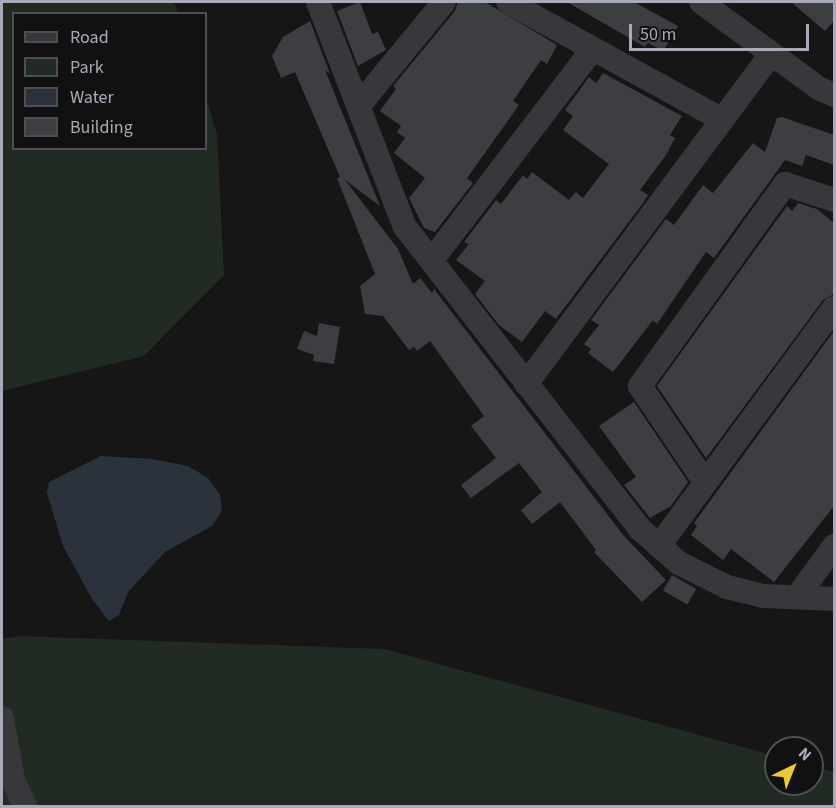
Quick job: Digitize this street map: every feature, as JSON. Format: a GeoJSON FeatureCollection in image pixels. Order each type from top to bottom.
{"type":"FeatureCollection","features":[{"type":"Feature","properties":{"kind":"street"},"geometry":{"type":"LineString","coordinates":[[318,2],[360,104],[405,227],[639,529],[679,563],[727,587],[763,596],[834,599]]}},
{"type":"Feature","properties":{"kind":"street"},"geometry":{"type":"LineString","coordinates":[[360,104],[444,2]]}},
{"type":"Feature","properties":{"kind":"street"},"geometry":{"type":"LineString","coordinates":[[508,2],[721,119]]}},
{"type":"Feature","properties":{"kind":"street"},"geometry":{"type":"LineString","coordinates":[[701,2],[771,54],[834,94]]}},
{"type":"Feature","properties":{"kind":"street"},"geometry":{"type":"LineString","coordinates":[[432,260],[592,49]]}},
{"type":"Feature","properties":{"kind":"street"},"geometry":{"type":"LineString","coordinates":[[526,384],[771,54]]}},
{"type":"Feature","properties":{"kind":"street"},"geometry":{"type":"LineString","coordinates":[[705,482],[640,386],[785,184],[834,200]]}},
{"type":"Feature","properties":{"kind":"street"},"geometry":{"type":"LineString","coordinates":[[658,546],[834,308]]}},
{"type":"Feature","properties":{"kind":"street"},"geometry":{"type":"LineString","coordinates":[[797,597],[834,546]]}},
{"type":"Feature","properties":{"kind":"street"},"geometry":{"type":"LineString","coordinates":[[2,718],[13,780],[25,807]]}},
{"type":"Feature","properties":{"kind":"green space"},"geometry":{"type":"Polygon","coordinates":[[[2,2],[174,2],[178,12],[12,12],[12,150],[207,150],[207,101],[217,134],[224,275],[144,356],[2,391],[2,2]]]}},
{"type":"Feature","properties":{"kind":"green space"},"geometry":{"type":"Polygon","coordinates":[[[20,636],[384,649],[764,753],[764,796],[824,796],[824,769],[834,772],[834,806],[2,806],[2,639],[20,636]]]}},
{"type":"Feature","properties":{"kind":"water"},"geometry":{"type":"Polygon","coordinates":[[[101,456],[152,459],[188,466],[208,478],[220,495],[222,511],[212,526],[165,552],[128,592],[119,615],[109,621],[92,599],[63,546],[47,493],[49,482],[101,456]]]}},
{"type":"Feature","properties":{"kind":"building"},"geometry":{"type":"Polygon","coordinates":[[[360,2],[372,34],[378,32],[386,50],[358,66],[337,11],[360,2]]]}},
{"type":"Feature","properties":{"kind":"building"},"geometry":{"type":"Polygon","coordinates":[[[458,2],[485,2],[557,45],[547,64],[541,60],[513,101],[519,105],[467,178],[473,183],[435,232],[424,228],[409,198],[425,178],[394,153],[405,138],[397,132],[401,126],[380,111],[396,89],[393,86],[455,11],[458,2]]]}},
{"type":"Feature","properties":{"kind":"building"},"geometry":{"type":"Polygon","coordinates":[[[567,2],[634,2],[678,26],[663,51],[648,43],[645,47],[567,2]]]}},
{"type":"Feature","properties":{"kind":"building"},"geometry":{"type":"Polygon","coordinates":[[[791,2],[834,2],[834,21],[825,31],[791,2]]]}},
{"type":"Feature","properties":{"kind":"building"},"geometry":{"type":"Polygon","coordinates":[[[310,21],[330,74],[325,70],[380,206],[345,180],[398,249],[413,284],[420,278],[432,293],[434,289],[624,536],[666,580],[642,602],[594,552],[596,550],[560,502],[532,524],[521,510],[542,492],[519,463],[471,498],[461,485],[496,458],[471,426],[484,416],[430,341],[417,351],[414,347],[409,350],[383,316],[365,314],[360,286],[375,274],[337,178],[340,177],[295,72],[281,78],[272,56],[283,37],[310,21]]]}},
{"type":"Feature","properties":{"kind":"building"},"geometry":{"type":"Polygon","coordinates":[[[603,73],[682,116],[670,135],[675,138],[666,155],[640,190],[648,195],[643,203],[556,319],[545,311],[522,342],[499,325],[475,294],[485,281],[456,260],[469,244],[464,242],[496,200],[501,204],[523,175],[527,179],[532,172],[569,200],[576,192],[583,198],[609,164],[563,130],[573,116],[565,110],[589,77],[596,83],[603,73]]]}},
{"type":"Feature","properties":{"kind":"building"},"geometry":{"type":"Polygon","coordinates":[[[782,117],[834,135],[834,165],[806,155],[802,166],[785,160],[714,258],[706,252],[657,324],[653,320],[613,372],[588,353],[591,349],[584,344],[599,325],[591,320],[666,219],[674,225],[703,185],[713,193],[753,143],[765,152],[777,118],[782,117]]]}},
{"type":"Feature","properties":{"kind":"building"},"geometry":{"type":"Polygon","coordinates":[[[798,203],[817,209],[834,223],[834,294],[823,300],[706,458],[657,386],[787,206],[792,211],[798,203]]]}},
{"type":"Feature","properties":{"kind":"building"},"geometry":{"type":"Polygon","coordinates":[[[319,323],[340,327],[334,364],[313,361],[314,355],[297,349],[304,331],[317,336],[319,323]]]}},
{"type":"Feature","properties":{"kind":"building"},"geometry":{"type":"Polygon","coordinates":[[[834,331],[834,506],[774,582],[731,549],[723,560],[691,535],[697,526],[694,523],[834,331]]]}},
{"type":"Feature","properties":{"kind":"building"},"geometry":{"type":"Polygon","coordinates":[[[634,402],[688,482],[671,506],[650,518],[624,485],[636,477],[599,426],[634,402]]]}},
{"type":"Feature","properties":{"kind":"building"},"geometry":{"type":"Polygon","coordinates":[[[672,575],[696,589],[687,605],[663,591],[672,575]]]}}]}
